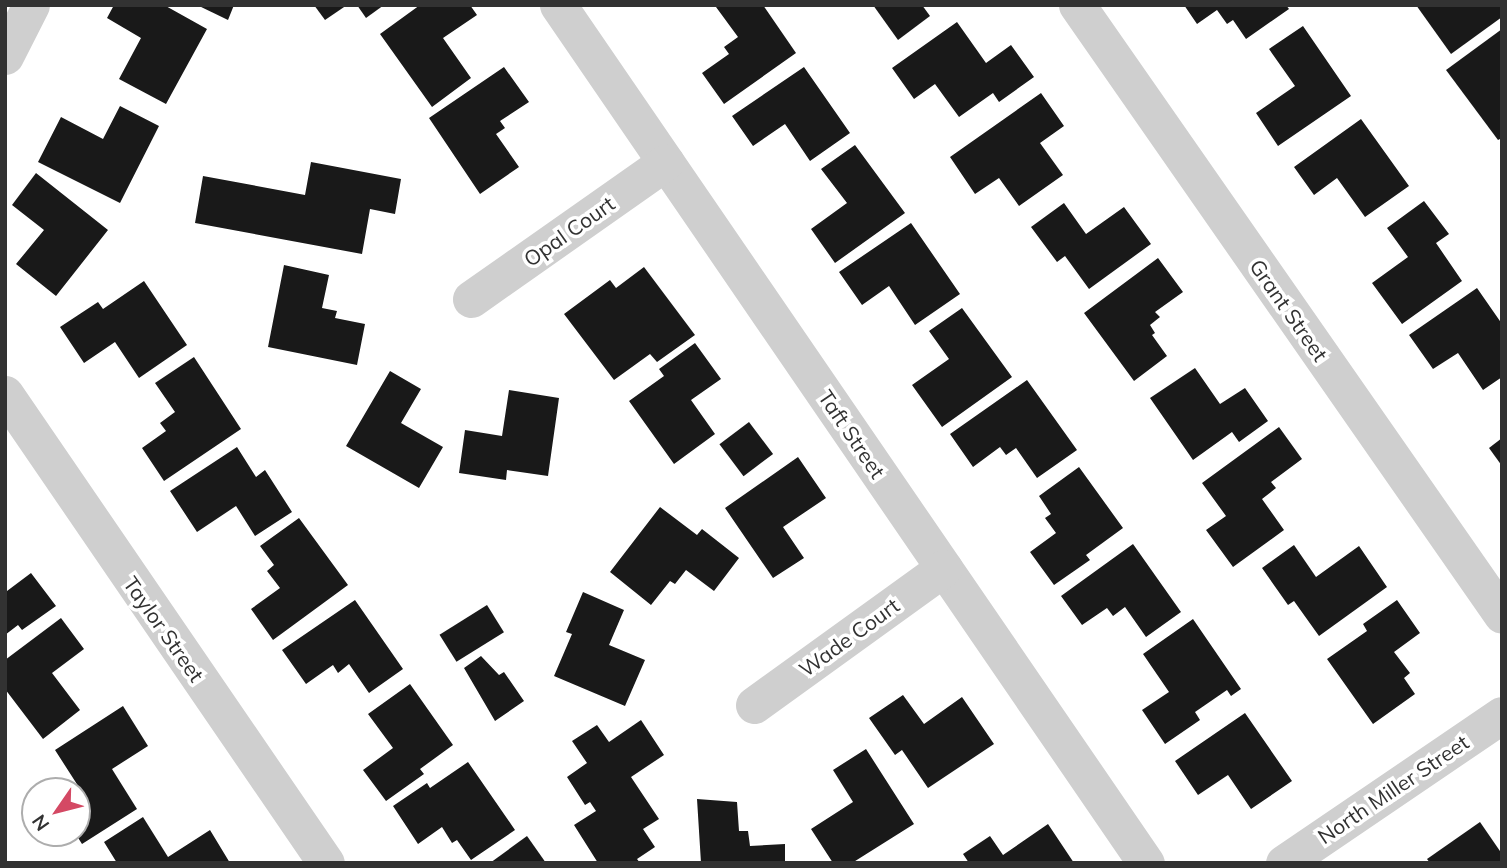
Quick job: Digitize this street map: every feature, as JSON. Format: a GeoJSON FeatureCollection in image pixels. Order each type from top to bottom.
{"type":"FeatureCollection","features":[{"type":"Feature","properties":{"kind":"street"},"geometry":{"type":"LineString","coordinates":[[5,56],[31,5]]}},
{"type":"Feature","properties":{"kind":"street","name":"Taft Street"},"geometry":{"type":"LineString","coordinates":[[558,5],[1146,863]]}},
{"type":"Feature","properties":{"kind":"street","name":"Grant Street"},"geometry":{"type":"LineString","coordinates":[[1077,5],[1502,615]]}},
{"type":"Feature","properties":{"kind":"street","name":"Opal Court"},"geometry":{"type":"LineString","coordinates":[[471,299],[666,162]]}},
{"type":"Feature","properties":{"kind":"street","name":"Taylor Street"},"geometry":{"type":"LineString","coordinates":[[5,394],[122,570],[326,863]]}},
{"type":"Feature","properties":{"kind":"street","name":"Wade Court"},"geometry":{"type":"LineString","coordinates":[[754,705],[944,568]]}},
{"type":"Feature","properties":{"kind":"street","name":"North Miller Street"},"geometry":{"type":"LineString","coordinates":[[1284,863],[1502,715]]}},
{"type":"Feature","properties":{"kind":"building"},"geometry":{"type":"Polygon","coordinates":[[[114,5],[164,5],[207,29],[166,104],[119,79],[141,38],[107,18],[114,5]]]}},
{"type":"Feature","properties":{"kind":"building"},"geometry":{"type":"Polygon","coordinates":[[[197,5],[234,5],[228,20],[197,5]]]}},
{"type":"Feature","properties":{"kind":"building"},"geometry":{"type":"Polygon","coordinates":[[[314,5],[347,5],[325,20],[314,5]]]}},
{"type":"Feature","properties":{"kind":"building"},"geometry":{"type":"Polygon","coordinates":[[[357,5],[384,5],[366,18],[357,5]]]}},
{"type":"Feature","properties":{"kind":"building"},"geometry":{"type":"Polygon","coordinates":[[[420,5],[470,5],[477,15],[443,38],[471,78],[432,107],[380,34],[420,5]]]}},
{"type":"Feature","properties":{"kind":"building"},"geometry":{"type":"Polygon","coordinates":[[[763,5],[796,53],[724,104],[702,73],[729,54],[724,47],[738,37],[716,7],[763,5]]]}},
{"type":"Feature","properties":{"kind":"building"},"geometry":{"type":"Polygon","coordinates":[[[873,5],[922,5],[930,16],[898,40],[873,5]]]}},
{"type":"Feature","properties":{"kind":"building"},"geometry":{"type":"Polygon","coordinates":[[[1184,5],[1286,5],[1289,9],[1246,39],[1233,20],[1227,24],[1217,10],[1197,24],[1184,5]]]}},
{"type":"Feature","properties":{"kind":"building"},"geometry":{"type":"Polygon","coordinates":[[[1416,5],[1502,5],[1502,17],[1451,54],[1416,5]]]}},
{"type":"Feature","properties":{"kind":"building"},"geometry":{"type":"Polygon","coordinates":[[[957,22],[986,63],[1011,45],[1034,77],[999,102],[993,93],[959,117],[935,84],[914,99],[892,68],[957,22]]]}},
{"type":"Feature","properties":{"kind":"building"},"geometry":{"type":"Polygon","coordinates":[[[1303,26],[1351,96],[1278,146],[1256,113],[1295,86],[1269,49],[1303,26]]]}},
{"type":"Feature","properties":{"kind":"building"},"geometry":{"type":"Polygon","coordinates":[[[1502,29],[1502,138],[1498,140],[1446,70],[1502,29]]]}},
{"type":"Feature","properties":{"kind":"building"},"geometry":{"type":"Polygon","coordinates":[[[504,67],[529,102],[500,121],[505,128],[496,134],[519,167],[480,194],[429,118],[504,67]]]}},
{"type":"Feature","properties":{"kind":"building"},"geometry":{"type":"Polygon","coordinates":[[[804,67],[850,133],[810,161],[785,124],[753,146],[732,116],[804,67]]]}},
{"type":"Feature","properties":{"kind":"building"},"geometry":{"type":"Polygon","coordinates":[[[1041,93],[1064,126],[1040,143],[1063,175],[1019,206],[999,178],[975,194],[950,157],[1041,93]]]}},
{"type":"Feature","properties":{"kind":"building"},"geometry":{"type":"Polygon","coordinates":[[[120,106],[159,126],[120,203],[38,162],[61,117],[103,139],[120,106]]]}},
{"type":"Feature","properties":{"kind":"building"},"geometry":{"type":"Polygon","coordinates":[[[1361,119],[1409,186],[1365,217],[1337,178],[1314,195],[1294,167],[1361,119]]]}},
{"type":"Feature","properties":{"kind":"building"},"geometry":{"type":"Polygon","coordinates":[[[855,145],[905,213],[835,263],[811,229],[847,203],[821,169],[855,145]]]}},
{"type":"Feature","properties":{"kind":"building"},"geometry":{"type":"Polygon","coordinates":[[[311,162],[401,179],[395,214],[370,209],[362,254],[195,223],[203,176],[305,195],[311,162]]]}},
{"type":"Feature","properties":{"kind":"building"},"geometry":{"type":"Polygon","coordinates":[[[36,173],[108,230],[56,296],[16,264],[44,230],[12,205],[36,173]]]}},
{"type":"Feature","properties":{"kind":"building"},"geometry":{"type":"Polygon","coordinates":[[[1424,201],[1449,234],[1436,243],[1462,281],[1402,324],[1372,283],[1408,257],[1387,228],[1424,201]]]}},
{"type":"Feature","properties":{"kind":"building"},"geometry":{"type":"Polygon","coordinates":[[[1064,203],[1086,234],[1124,207],[1151,244],[1089,289],[1065,256],[1057,262],[1031,227],[1064,203]]]}},
{"type":"Feature","properties":{"kind":"building"},"geometry":{"type":"Polygon","coordinates":[[[911,223],[960,294],[915,325],[889,286],[862,305],[839,272],[911,223]]]}},
{"type":"Feature","properties":{"kind":"building"},"geometry":{"type":"Polygon","coordinates":[[[1158,258],[1183,292],[1155,312],[1160,317],[1150,325],[1155,333],[1152,335],[1167,356],[1134,381],[1084,313],[1158,258]]]}},
{"type":"Feature","properties":{"kind":"building"},"geometry":{"type":"Polygon","coordinates":[[[284,265],[329,275],[322,308],[337,311],[335,318],[365,324],[357,365],[268,347],[284,265]]]}},
{"type":"Feature","properties":{"kind":"building"},"geometry":{"type":"Polygon","coordinates":[[[644,267],[695,335],[657,362],[650,354],[614,380],[564,314],[610,280],[616,288],[644,267]]]}},
{"type":"Feature","properties":{"kind":"building"},"geometry":{"type":"Polygon","coordinates":[[[144,281],[187,345],[139,378],[115,342],[84,363],[60,327],[98,302],[103,309],[144,281]]]}},
{"type":"Feature","properties":{"kind":"building"},"geometry":{"type":"Polygon","coordinates":[[[1477,288],[1502,324],[1502,377],[1483,390],[1458,353],[1433,369],[1409,335],[1477,288]]]}},
{"type":"Feature","properties":{"kind":"building"},"geometry":{"type":"Polygon","coordinates":[[[962,308],[1012,377],[942,427],[912,385],[949,359],[929,331],[962,308]]]}},
{"type":"Feature","properties":{"kind":"building"},"geometry":{"type":"Polygon","coordinates":[[[695,343],[721,379],[691,400],[715,434],[674,464],[629,401],[664,376],[659,369],[695,343]]]}},
{"type":"Feature","properties":{"kind":"building"},"geometry":{"type":"Polygon","coordinates":[[[194,357],[241,429],[164,481],[142,448],[166,431],[160,423],[175,412],[155,383],[194,357]]]}},
{"type":"Feature","properties":{"kind":"building"},"geometry":{"type":"Polygon","coordinates":[[[1195,368],[1220,404],[1245,388],[1268,421],[1239,442],[1232,432],[1193,460],[1150,398],[1195,368]]]}},
{"type":"Feature","properties":{"kind":"building"},"geometry":{"type":"Polygon","coordinates":[[[390,371],[421,389],[401,423],[443,447],[419,488],[346,446],[390,371]]]}},
{"type":"Feature","properties":{"kind":"building"},"geometry":{"type":"Polygon","coordinates":[[[1027,380],[1077,450],[1037,478],[1016,448],[1006,455],[1000,447],[973,467],[950,434],[1027,380]]]}},
{"type":"Feature","properties":{"kind":"building"},"geometry":{"type":"Polygon","coordinates":[[[509,390],[559,398],[548,476],[507,470],[506,480],[459,473],[465,430],[502,436],[509,390]]]}},
{"type":"Feature","properties":{"kind":"building"},"geometry":{"type":"Polygon","coordinates":[[[749,422],[773,454],[744,476],[719,444],[749,422]]]}},
{"type":"Feature","properties":{"kind":"building"},"geometry":{"type":"Polygon","coordinates":[[[1279,427],[1302,459],[1271,482],[1276,488],[1262,499],[1284,530],[1233,567],[1206,530],[1226,516],[1202,483],[1279,427]]]}},
{"type":"Feature","properties":{"kind":"building"},"geometry":{"type":"Polygon","coordinates":[[[1502,438],[1502,466],[1489,448],[1502,438]]]}},
{"type":"Feature","properties":{"kind":"building"},"geometry":{"type":"Polygon","coordinates":[[[237,447],[256,477],[265,470],[292,512],[255,536],[236,506],[197,532],[170,491],[237,447]]]}},
{"type":"Feature","properties":{"kind":"building"},"geometry":{"type":"Polygon","coordinates":[[[798,457],[826,498],[783,527],[804,558],[773,578],[725,508],[798,457]]]}},
{"type":"Feature","properties":{"kind":"building"},"geometry":{"type":"Polygon","coordinates":[[[1079,467],[1123,528],[1086,555],[1090,560],[1054,585],[1030,552],[1056,533],[1045,518],[1051,514],[1039,496],[1079,467]]]}},
{"type":"Feature","properties":{"kind":"building"},"geometry":{"type":"Polygon","coordinates":[[[660,507],[697,535],[702,529],[739,558],[714,591],[686,570],[675,584],[670,581],[651,605],[610,572],[660,507]]]}},
{"type":"Feature","properties":{"kind":"building"},"geometry":{"type":"Polygon","coordinates":[[[299,518],[348,585],[273,640],[251,609],[280,588],[267,571],[274,565],[260,546],[299,518]]]}},
{"type":"Feature","properties":{"kind":"building"},"geometry":{"type":"Polygon","coordinates":[[[1133,544],[1181,612],[1146,637],[1125,607],[1113,616],[1107,608],[1082,625],[1061,596],[1133,544]]]}},
{"type":"Feature","properties":{"kind":"building"},"geometry":{"type":"Polygon","coordinates":[[[1294,545],[1316,577],[1359,546],[1387,587],[1319,636],[1294,601],[1288,605],[1262,568],[1294,545]]]}},
{"type":"Feature","properties":{"kind":"building"},"geometry":{"type":"Polygon","coordinates":[[[31,573],[56,606],[22,630],[18,625],[5,635],[5,589],[7,591],[31,573]]]}},
{"type":"Feature","properties":{"kind":"building"},"geometry":{"type":"Polygon","coordinates":[[[583,592],[624,610],[609,645],[645,660],[625,706],[554,676],[572,634],[566,632],[583,592]]]}},
{"type":"Feature","properties":{"kind":"building"},"geometry":{"type":"Polygon","coordinates":[[[355,600],[403,669],[369,693],[349,664],[338,673],[333,665],[306,684],[282,650],[355,600]]]}},
{"type":"Feature","properties":{"kind":"building"},"geometry":{"type":"Polygon","coordinates":[[[1397,600],[1420,633],[1394,652],[1410,673],[1404,678],[1415,694],[1373,724],[1327,659],[1367,631],[1363,624],[1397,600]]]}},
{"type":"Feature","properties":{"kind":"building"},"geometry":{"type":"Polygon","coordinates":[[[487,605],[504,632],[456,662],[440,635],[487,605]]]}},
{"type":"Feature","properties":{"kind":"building"},"geometry":{"type":"Polygon","coordinates":[[[61,618],[84,649],[52,673],[80,710],[43,739],[5,689],[5,660],[61,618]]]}},
{"type":"Feature","properties":{"kind":"building"},"geometry":{"type":"Polygon","coordinates":[[[1193,619],[1241,689],[1231,696],[1227,690],[1195,712],[1200,720],[1165,744],[1142,710],[1169,692],[1143,654],[1193,619]]]}},
{"type":"Feature","properties":{"kind":"building"},"geometry":{"type":"Polygon","coordinates":[[[481,656],[499,675],[504,672],[524,701],[495,721],[464,668],[481,656]]]}},
{"type":"Feature","properties":{"kind":"building"},"geometry":{"type":"Polygon","coordinates":[[[410,684],[453,745],[420,769],[424,774],[386,801],[363,770],[393,748],[368,714],[410,684]]]}},
{"type":"Feature","properties":{"kind":"building"},"geometry":{"type":"Polygon","coordinates":[[[903,695],[924,724],[962,697],[994,744],[928,788],[902,750],[895,755],[869,718],[903,695]]]}},
{"type":"Feature","properties":{"kind":"building"},"geometry":{"type":"Polygon","coordinates":[[[123,706],[148,746],[112,769],[137,809],[91,838],[91,777],[72,777],[55,750],[123,706]]]}},
{"type":"Feature","properties":{"kind":"building"},"geometry":{"type":"Polygon","coordinates":[[[1245,713],[1292,781],[1251,809],[1228,775],[1198,795],[1175,761],[1245,713]]]}},
{"type":"Feature","properties":{"kind":"building"},"geometry":{"type":"Polygon","coordinates":[[[641,720],[664,755],[631,777],[659,819],[643,829],[655,847],[637,859],[640,863],[598,863],[574,825],[596,811],[590,802],[585,805],[567,777],[587,763],[572,741],[597,725],[609,742],[641,720]]]}},
{"type":"Feature","properties":{"kind":"building"},"geometry":{"type":"Polygon","coordinates":[[[866,749],[914,824],[852,863],[833,863],[811,829],[853,802],[833,770],[866,749]]]}},
{"type":"Feature","properties":{"kind":"building"},"geometry":{"type":"Polygon","coordinates":[[[468,762],[515,830],[471,860],[457,840],[452,843],[442,827],[418,844],[393,806],[427,783],[430,788],[468,762]]]}},
{"type":"Feature","properties":{"kind":"building"},"geometry":{"type":"Polygon","coordinates":[[[697,799],[737,802],[739,831],[748,831],[750,846],[785,844],[785,863],[701,863],[697,799]]]}},
{"type":"Feature","properties":{"kind":"building"},"geometry":{"type":"Polygon","coordinates":[[[143,817],[168,857],[210,830],[230,863],[117,863],[104,842],[143,817]]]}},
{"type":"Feature","properties":{"kind":"building"},"geometry":{"type":"Polygon","coordinates":[[[1480,822],[1502,854],[1502,863],[1430,863],[1427,859],[1480,822]]]}},
{"type":"Feature","properties":{"kind":"building"},"geometry":{"type":"Polygon","coordinates":[[[1048,824],[1074,863],[969,863],[963,854],[990,836],[1003,855],[1048,824]]]}},
{"type":"Feature","properties":{"kind":"building"},"geometry":{"type":"Polygon","coordinates":[[[527,836],[546,863],[490,863],[527,836]]]}}]}
